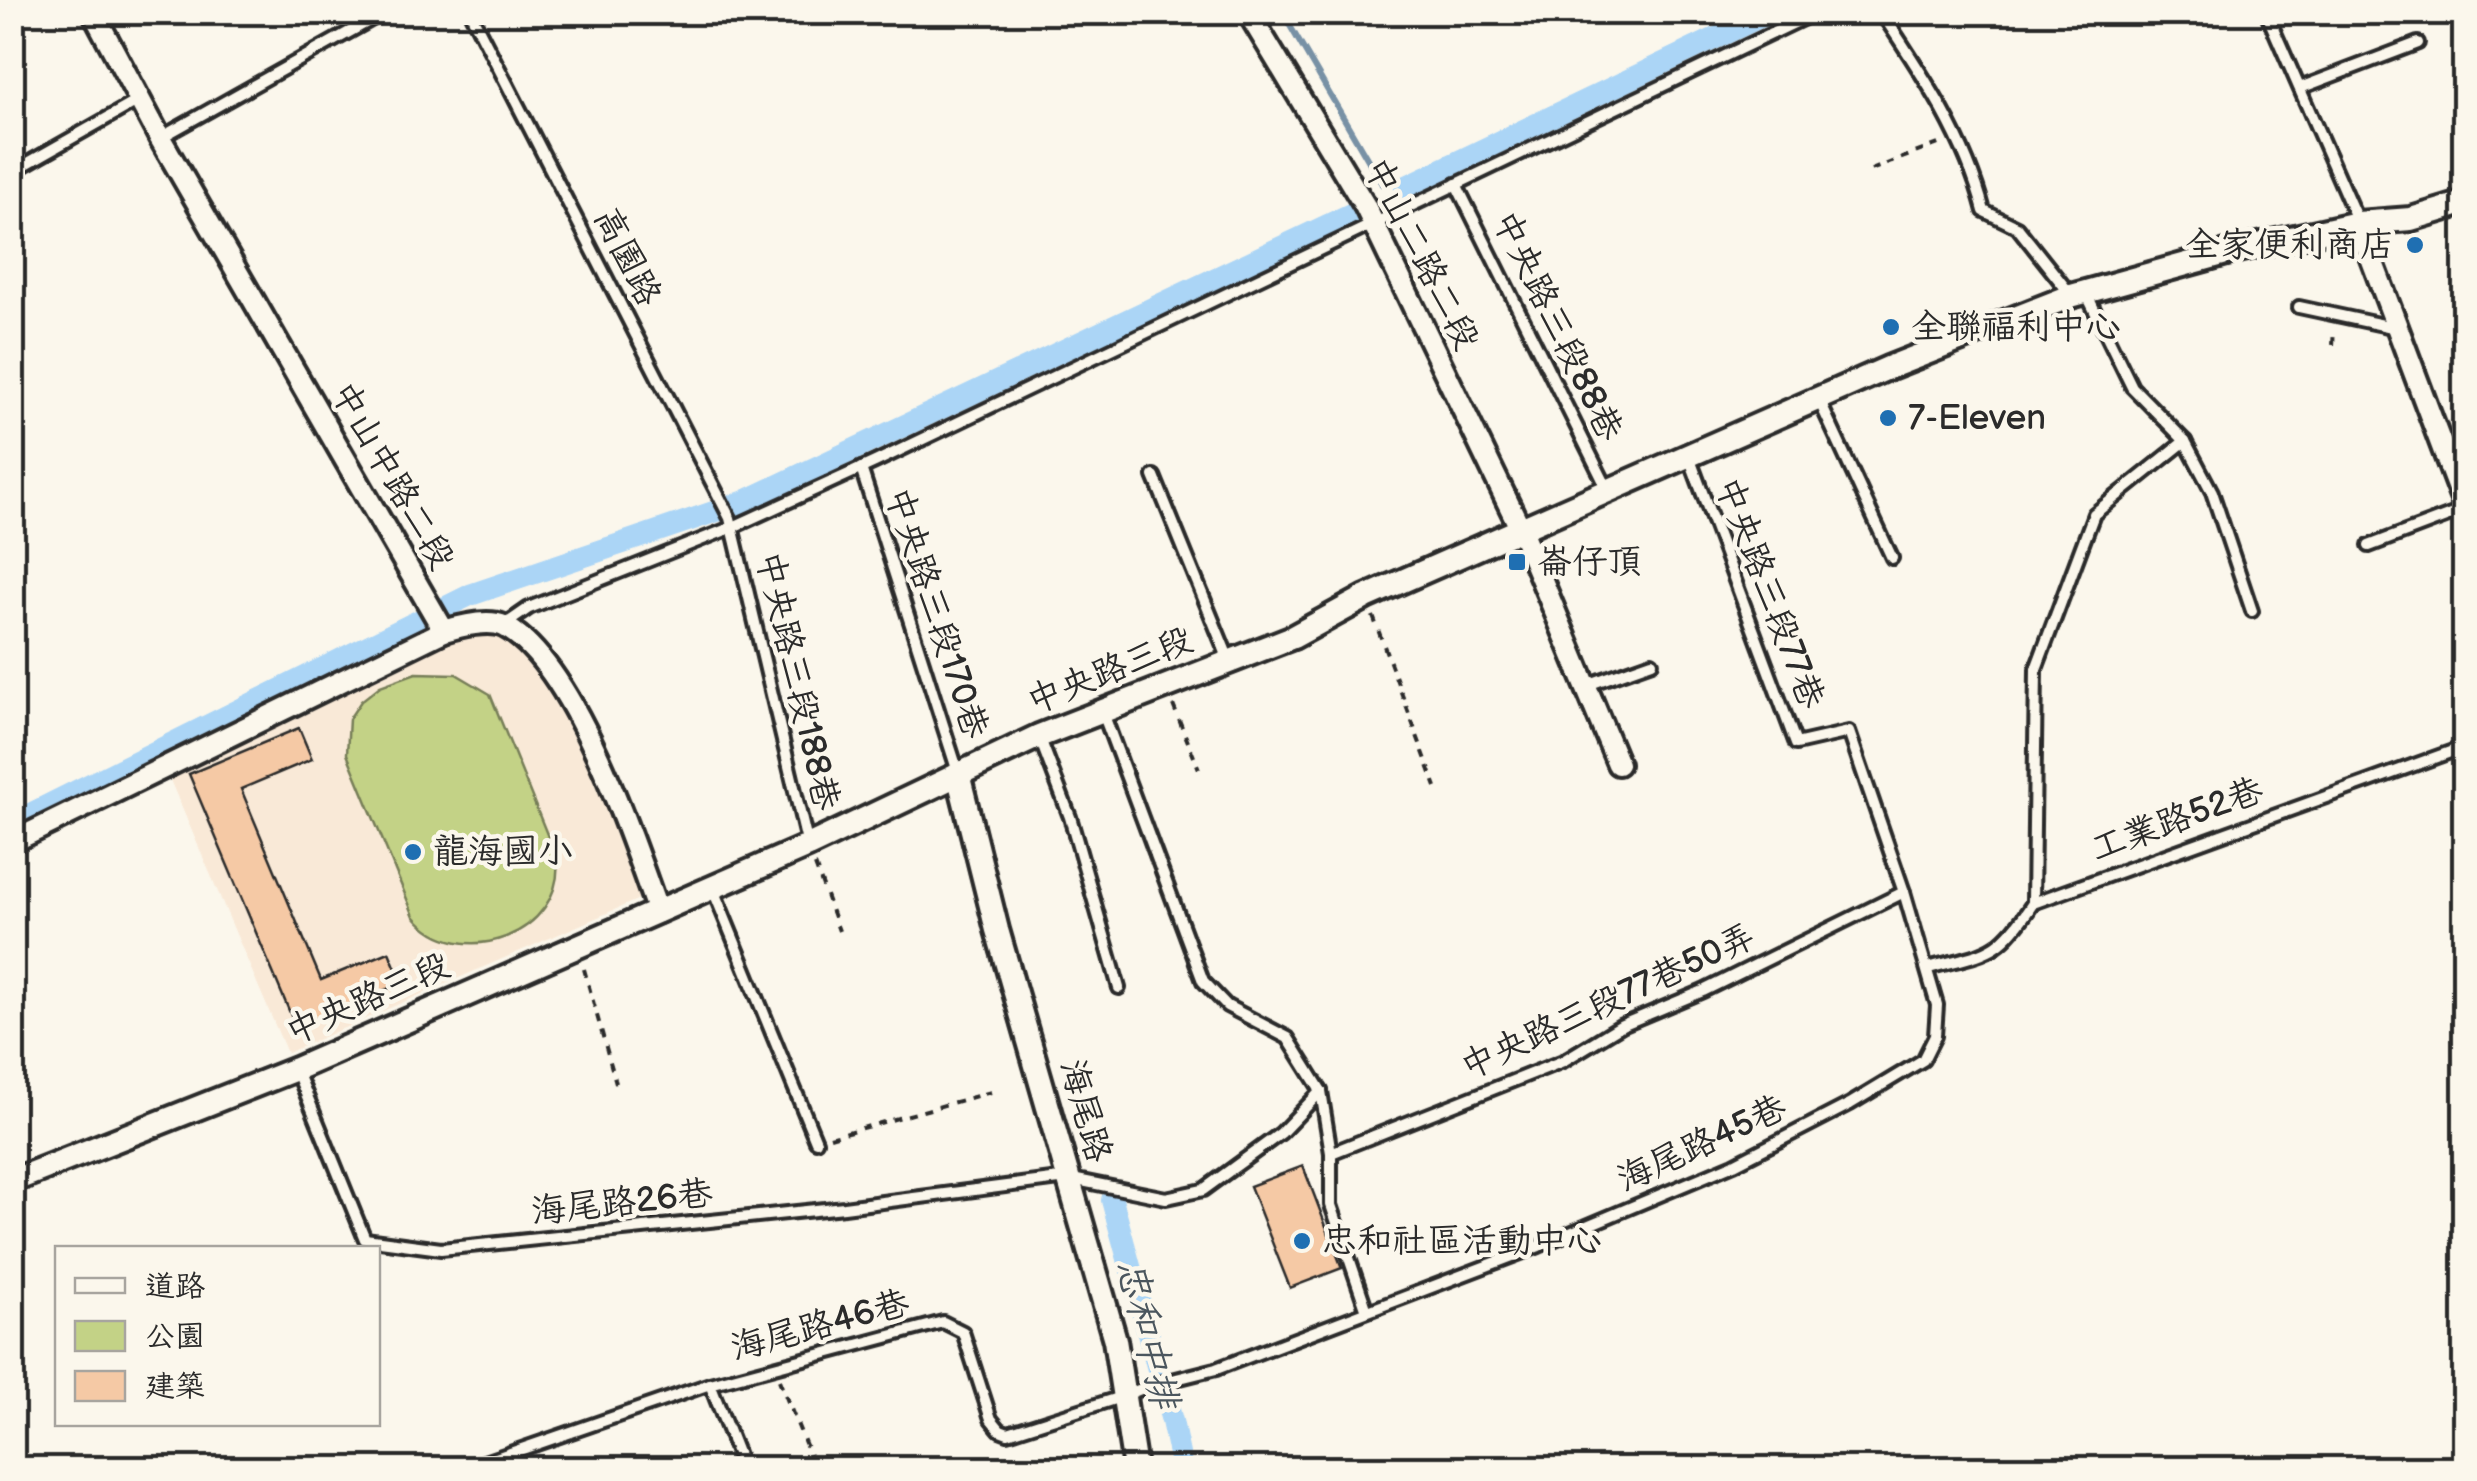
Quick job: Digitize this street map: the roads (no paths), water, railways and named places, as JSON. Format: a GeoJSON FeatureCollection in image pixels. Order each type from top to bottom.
{"type":"FeatureCollection","features":[{"type":"Feature","properties":{"kind":"street","name":"中山中路二段"},"geometry":{"type":"LineString","coordinates":[[93,12],[160,138],[435,617]]}},
{"type":"Feature","properties":{"kind":"street","name":"中山二路二段"},"geometry":{"type":"LineString","coordinates":[[1248,12],[1372,222],[1522,532],[1618,764]]}},
{"type":"Feature","properties":{"kind":"street","name":"中央路三段"},"geometry":{"type":"LineString","coordinates":[[12,1181],[296,1069],[808,846],[1039,736],[1294,636],[1366,597],[1522,532],[1888,368],[2079,295],[2241,249],[2358,223],[2411,218],[2464,203]]}},
{"type":"Feature","properties":{"kind":"street"},"geometry":{"type":"LineString","coordinates":[[2358,223],[2464,508]]}},
{"type":"Feature","properties":{"kind":"street"},"geometry":{"type":"LineString","coordinates":[[12,842],[435,617],[503,626],[539,655],[591,740],[658,912]]}},
{"type":"Feature","properties":{"kind":"street","name":"海尾路"},"geometry":{"type":"LineString","coordinates":[[958,774],[1067,1178],[1098,1276],[1114,1340],[1136,1468]]}},
{"type":"Feature","properties":{"kind":"lane"},"geometry":{"type":"LineString","coordinates":[[160,138],[385,12]]}},
{"type":"Feature","properties":{"kind":"lane","name":"高園路"},"geometry":{"type":"LineString","coordinates":[[470,12],[732,523]]}},
{"type":"Feature","properties":{"kind":"lane"},"geometry":{"type":"LineString","coordinates":[[503,626],[529,608],[861,468],[1817,12]]}},
{"type":"Feature","properties":{"kind":"lane"},"geometry":{"type":"LineString","coordinates":[[1882,12],[1923,74],[1956,137],[1974,174],[1984,210],[2018,227],[2079,295],[2132,387],[2185,441],[2212,492],[2252,611]]}},
{"type":"Feature","properties":{"kind":"lane"},"geometry":{"type":"LineString","coordinates":[[2266,12],[2358,223]]}},
{"type":"Feature","properties":{"kind":"lane"},"geometry":{"type":"LineString","coordinates":[[2300,88],[2418,42]]}},
{"type":"Feature","properties":{"kind":"lane"},"geometry":{"type":"LineString","coordinates":[[12,172],[140,99]]}},
{"type":"Feature","properties":{"kind":"lane","name":"中央路三段88巷"},"geometry":{"type":"LineString","coordinates":[[1456,184],[1609,492]]}},
{"type":"Feature","properties":{"kind":"lane"},"geometry":{"type":"LineString","coordinates":[[2298,307],[2398,328]]}},
{"type":"Feature","properties":{"kind":"lane"},"geometry":{"type":"LineString","coordinates":[[1819,400],[1892,558]]}},
{"type":"Feature","properties":{"kind":"lane"},"geometry":{"type":"LineString","coordinates":[[1928,968],[1990,952],[2012,936],[2033,902],[2036,669],[2094,514],[2185,441]]}},
{"type":"Feature","properties":{"kind":"lane","name":"中央路三段77巷"},"geometry":{"type":"LineString","coordinates":[[1689,457],[1796,744],[1849,732],[1928,968]]}},
{"type":"Feature","properties":{"kind":"lane","name":"中央路三段170巷"},"geometry":{"type":"LineString","coordinates":[[861,468],[958,774]]}},
{"type":"Feature","properties":{"kind":"lane"},"geometry":{"type":"LineString","coordinates":[[1154,476],[1229,660]]}},
{"type":"Feature","properties":{"kind":"lane"},"geometry":{"type":"LineString","coordinates":[[2369,546],[2464,508]]}},
{"type":"Feature","properties":{"kind":"lane","name":"中央路三段188巷"},"geometry":{"type":"LineString","coordinates":[[732,523],[808,846]]}},
{"type":"Feature","properties":{"kind":"lane"},"geometry":{"type":"LineString","coordinates":[[1587,685],[1652,662]]}},
{"type":"Feature","properties":{"kind":"lane"},"geometry":{"type":"LineString","coordinates":[[1102,709],[1203,982],[1227,1006],[1288,1038],[1321,1091],[1330,1153],[1332,1205],[1367,1311]]}},
{"type":"Feature","properties":{"kind":"lane"},"geometry":{"type":"LineString","coordinates":[[1039,736],[1070,817],[1120,988]]}},
{"type":"Feature","properties":{"kind":"lane","name":"工業路52巷"},"geometry":{"type":"LineString","coordinates":[[2033,902],[2464,747]]}},
{"type":"Feature","properties":{"kind":"lane"},"geometry":{"type":"LineString","coordinates":[[712,886],[816,1142]]}},
{"type":"Feature","properties":{"kind":"lane","name":"中央路三段77巷50弄"},"geometry":{"type":"LineString","coordinates":[[1330,1153],[1562,1061],[1622,1025],[1702,991],[1904,892]]}},
{"type":"Feature","properties":{"kind":"lane","name":"海尾路45巷"},"geometry":{"type":"LineString","coordinates":[[1124,1396],[1216,1369],[1539,1246],[1734,1164],[1850,1104],[1923,1060],[1936,1036],[1938,1005],[1928,968]]}},
{"type":"Feature","properties":{"kind":"lane","name":"海尾路26巷"},"geometry":{"type":"LineString","coordinates":[[296,1069],[364,1239],[409,1246],[440,1249],[565,1237],[1067,1178]]}},
{"type":"Feature","properties":{"kind":"lane"},"geometry":{"type":"LineString","coordinates":[[1067,1178],[1166,1198],[1203,1190],[1281,1133],[1321,1091]]}},
{"type":"Feature","properties":{"kind":"lane","name":"海尾路46巷"},"geometry":{"type":"LineString","coordinates":[[467,1468],[710,1384],[942,1322],[964,1332],[991,1419],[1000,1430],[1008,1432],[1124,1396]]}},
{"type":"Feature","properties":{"kind":"lane"},"geometry":{"type":"LineString","coordinates":[[710,1384],[743,1468]]}},
{"type":"Feature","properties":{"kind":"waterway"},"geometry":{"type":"LineString","coordinates":[[1282,12],[1382,184]]}},
{"type":"Feature","properties":{"kind":"waterway"},"geometry":{"type":"LineString","coordinates":[[1405,187],[1770,12]]}},
{"type":"Feature","properties":{"kind":"waterway"},"geometry":{"type":"LineString","coordinates":[[12,823],[470,595],[743,502],[1351,214]]}},
{"type":"Feature","properties":{"kind":"waterway","name":"忠和中排"},"geometry":{"type":"LineString","coordinates":[[1112,1200],[1182,1468]]}},
{"type":"Feature","properties":{"kind":"place","name":"全家便利商店"},"geometry":{"type":"Point","coordinates":[2415,245]}},
{"type":"Feature","properties":{"kind":"place","name":"全聯福利中心"},"geometry":{"type":"Point","coordinates":[1891,327]}},
{"type":"Feature","properties":{"kind":"place","name":"7-Eleven"},"geometry":{"type":"Point","coordinates":[1888,418]}},
{"type":"Feature","properties":{"kind":"place","name":"崙仔頂"},"geometry":{"type":"Point","coordinates":[1517,562]}},
{"type":"Feature","properties":{"kind":"place","name":"龍海國小"},"geometry":{"type":"Point","coordinates":[413,852]}},
{"type":"Feature","properties":{"kind":"place","name":"忠和社區活動中心"},"geometry":{"type":"Point","coordinates":[1302,1241]}}]}
